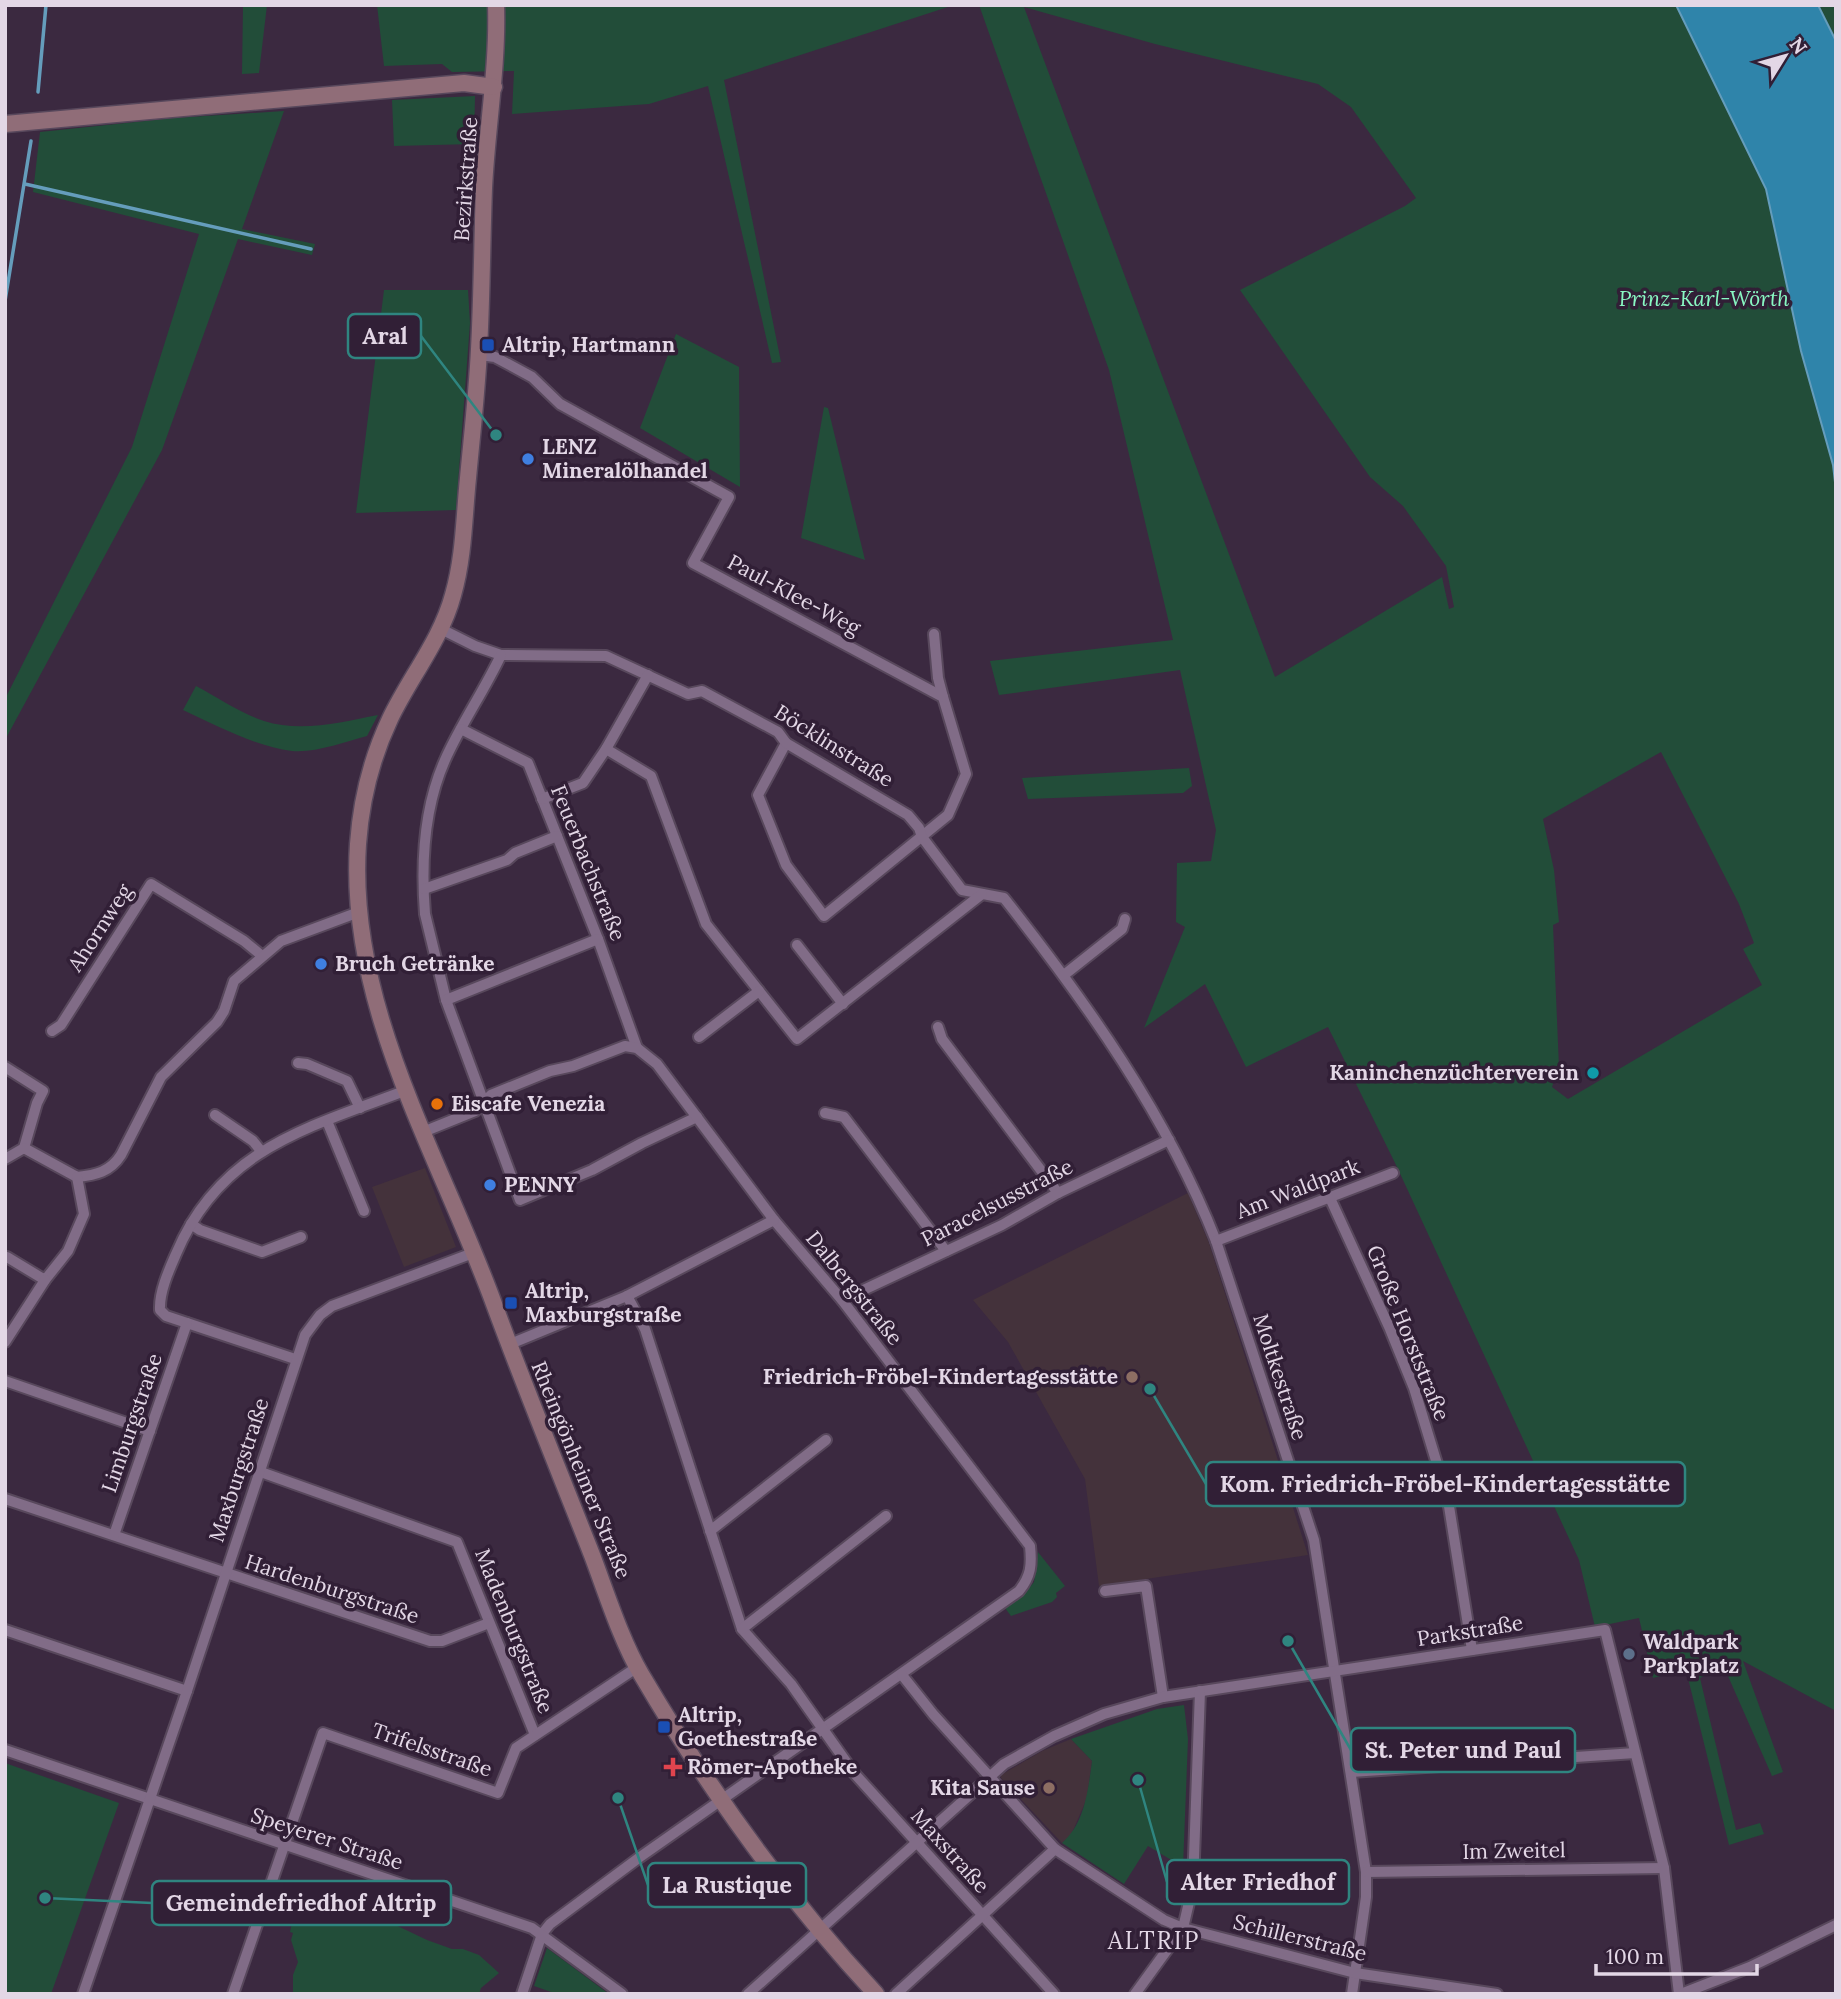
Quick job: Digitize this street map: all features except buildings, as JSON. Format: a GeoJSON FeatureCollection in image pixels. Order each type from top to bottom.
{"type":"FeatureCollection","features":[{"type":"Feature","properties":{"kind":"street","name":"Bezirkstraße"},"geometry":{"type":"LineString","coordinates":[[441,629],[453,599],[461,563],[479,355],[484,181],[494,87],[496,5]]}},
{"type":"Feature","properties":{"kind":"street"},"geometry":{"type":"LineString","coordinates":[[5,124],[464,83],[494,87]]}},
{"type":"Feature","properties":{"kind":"street","name":"Paul-Klee-Weg"},"geometry":{"type":"LineString","coordinates":[[479,355],[495,357],[532,377],[560,404],[729,497],[693,563],[943,697]]}},
{"type":"Feature","properties":{"kind":"street","name":"Böcklinstraße"},"geometry":{"type":"LineString","coordinates":[[441,629],[501,655],[606,656],[688,694],[702,691],[778,732],[786,743],[908,815],[962,890],[1004,898],[1064,975]]}},
{"type":"Feature","properties":{"kind":"street","name":"Rheingönheimer Straße"},"geometry":{"type":"LineString","coordinates":[[441,629],[389,720],[362,810],[358,842],[359,912],[368,969],[377,1004],[423,1132],[486,1282],[508,1345],[636,1668],[722,1801],[786,1889],[876,1994]]}},
{"type":"Feature","properties":{"kind":"street"},"geometry":{"type":"LineString","coordinates":[[786,743],[758,795],[786,865],[824,916],[948,815],[966,774],[938,678],[934,634]]}},
{"type":"Feature","properties":{"kind":"street"},"geometry":{"type":"LineString","coordinates":[[501,655],[444,762],[426,819],[424,889],[425,914],[446,1000],[520,1200],[592,1170],[697,1117]]}},
{"type":"Feature","properties":{"kind":"street"},"geometry":{"type":"LineString","coordinates":[[542,799],[583,783],[606,749],[648,675]]}},
{"type":"Feature","properties":{"kind":"street","name":"Feuerbachstraße"},"geometry":{"type":"LineString","coordinates":[[461,729],[528,763],[598,939],[637,1048]]}},
{"type":"Feature","properties":{"kind":"street"},"geometry":{"type":"LineString","coordinates":[[606,749],[651,776],[706,924],[797,1039],[982,894]]}},
{"type":"Feature","properties":{"kind":"street"},"geometry":{"type":"LineString","coordinates":[[424,889],[507,860],[516,853],[557,836]]}},
{"type":"Feature","properties":{"kind":"street","name":"Ahornweg"},"geometry":{"type":"LineString","coordinates":[[52,1031],[61,1025],[151,884],[244,941],[261,956]]}},
{"type":"Feature","properties":{"kind":"street"},"geometry":{"type":"LineString","coordinates":[[24,1148],[76,1177],[105,1172],[114,1165],[161,1077],[217,1022],[224,1011],[234,981],[281,941],[359,912]]}},
{"type":"Feature","properties":{"kind":"street"},"geometry":{"type":"LineString","coordinates":[[1064,975],[1122,929],[1125,919]]}},
{"type":"Feature","properties":{"kind":"street"},"geometry":{"type":"LineString","coordinates":[[446,1000],[598,939]]}},
{"type":"Feature","properties":{"kind":"street"},"geometry":{"type":"LineString","coordinates":[[797,945],[843,1004]]}},
{"type":"Feature","properties":{"kind":"street","name":"Moltkestraße"},"geometry":{"type":"LineString","coordinates":[[1064,975],[1169,1140],[1201,1202],[1314,1540],[1366,1872],[1366,1897],[1352,1994]]}},
{"type":"Feature","properties":{"kind":"street"},"geometry":{"type":"LineString","coordinates":[[699,1038],[759,991]]}},
{"type":"Feature","properties":{"kind":"street"},"geometry":{"type":"LineString","coordinates":[[938,1027],[942,1040],[1058,1193]]}},
{"type":"Feature","properties":{"kind":"street"},"geometry":{"type":"LineString","coordinates":[[423,1132],[475,1111],[491,1095],[550,1071],[573,1066],[625,1046],[637,1048]]}},
{"type":"Feature","properties":{"kind":"street","name":"Dalbergstraße"},"geometry":{"type":"LineString","coordinates":[[542,1934],[568,1909],[1019,1591],[1028,1580],[1032,1567],[1030,1546],[842,1300],[774,1220],[657,1065],[637,1048]]}},
{"type":"Feature","properties":{"kind":"street"},"geometry":{"type":"LineString","coordinates":[[298,1063],[307,1064],[347,1082],[360,1108]]}},
{"type":"Feature","properties":{"kind":"street"},"geometry":{"type":"LineString","coordinates":[[5,1067],[43,1091],[24,1148],[5,1159]]}},
{"type":"Feature","properties":{"kind":"street"},"geometry":{"type":"LineString","coordinates":[[295,1359],[166,1316],[160,1310],[160,1305],[173,1261],[203,1205],[229,1177],[261,1151],[327,1121],[407,1090]]}},
{"type":"Feature","properties":{"kind":"street"},"geometry":{"type":"LineString","coordinates":[[825,1113],[844,1117],[946,1251]]}},
{"type":"Feature","properties":{"kind":"street"},"geometry":{"type":"LineString","coordinates":[[215,1115],[253,1141],[261,1151]]}},
{"type":"Feature","properties":{"kind":"street"},"geometry":{"type":"LineString","coordinates":[[327,1121],[364,1211]]}},
{"type":"Feature","properties":{"kind":"street","name":"Paracelsusstraße"},"geometry":{"type":"LineString","coordinates":[[842,1300],[1002,1225],[1058,1193],[1169,1140]]}},
{"type":"Feature","properties":{"kind":"street","name":"Am Waldpark"},"geometry":{"type":"LineString","coordinates":[[1216,1241],[1393,1173]]}},
{"type":"Feature","properties":{"kind":"street"},"geometry":{"type":"LineString","coordinates":[[5,1342],[45,1280],[68,1251],[84,1214],[76,1177]]}},
{"type":"Feature","properties":{"kind":"street","name":"Große Horststraße"},"geometry":{"type":"LineString","coordinates":[[1330,1198],[1414,1388],[1448,1500],[1472,1650]]}},
{"type":"Feature","properties":{"kind":"street"},"geometry":{"type":"LineString","coordinates":[[508,1345],[627,1296],[774,1220]]}},
{"type":"Feature","properties":{"kind":"street"},"geometry":{"type":"LineString","coordinates":[[191,1224],[200,1230],[262,1252],[301,1237]]}},
{"type":"Feature","properties":{"kind":"street","name":"Maxburgstraße"},"geometry":{"type":"LineString","coordinates":[[83,1994],[305,1335],[320,1315],[332,1306],[473,1253]]}},
{"type":"Feature","properties":{"kind":"street"},"geometry":{"type":"LineString","coordinates":[[5,1258],[45,1280]]}},
{"type":"Feature","properties":{"kind":"street"},"geometry":{"type":"LineString","coordinates":[[627,1296],[645,1329],[742,1629],[886,1516]]}},
{"type":"Feature","properties":{"kind":"street","name":"Limburgstraße"},"geometry":{"type":"LineString","coordinates":[[114,1535],[187,1322]]}},
{"type":"Feature","properties":{"kind":"street"},"geometry":{"type":"LineString","coordinates":[[5,1381],[150,1431]]}},
{"type":"Feature","properties":{"kind":"street"},"geometry":{"type":"LineString","coordinates":[[710,1531],[826,1440]]}},
{"type":"Feature","properties":{"kind":"street","name":"Madenburgstraße"},"geometry":{"type":"LineString","coordinates":[[258,1471],[457,1542],[535,1735]]}},
{"type":"Feature","properties":{"kind":"street","name":"Hardenburgstraße"},"geometry":{"type":"LineString","coordinates":[[5,1499],[430,1641],[442,1641],[488,1622]]}},
{"type":"Feature","properties":{"kind":"street"},"geometry":{"type":"LineString","coordinates":[[1105,1591],[1146,1586],[1163,1697]]}},
{"type":"Feature","properties":{"kind":"street","name":"Maxstraße"},"geometry":{"type":"LineString","coordinates":[[742,1629],[791,1684],[854,1773],[1054,1994]]}},
{"type":"Feature","properties":{"kind":"street"},"geometry":{"type":"LineString","coordinates":[[5,1630],[187,1691]]}},
{"type":"Feature","properties":{"kind":"street","name":"Parkstraße"},"geometry":{"type":"LineString","coordinates":[[748,1994],[989,1776],[1054,1736],[1104,1714],[1163,1697],[1605,1630],[1664,1868],[1680,1994]]}},
{"type":"Feature","properties":{"kind":"street","name":"Trifelsstraße"},"geometry":{"type":"LineString","coordinates":[[284,1846],[323,1733],[498,1793],[516,1748],[636,1668]]}},
{"type":"Feature","properties":{"kind":"street","name":"Schillerstraße"},"geometry":{"type":"LineString","coordinates":[[902,1675],[933,1714],[1055,1849],[1164,1920],[1183,1928],[1355,1973],[1497,1994]]}},
{"type":"Feature","properties":{"kind":"street"},"geometry":{"type":"LineString","coordinates":[[1135,1994],[1183,1928],[1193,1885],[1200,1692]]}},
{"type":"Feature","properties":{"kind":"street","name":"Speyerer Straße"},"geometry":{"type":"LineString","coordinates":[[5,1750],[532,1928],[622,1994]]}},
{"type":"Feature","properties":{"kind":"street"},"geometry":{"type":"LineString","coordinates":[[1351,1772],[1635,1753]]}},
{"type":"Feature","properties":{"kind":"street"},"geometry":{"type":"LineString","coordinates":[[233,1994],[284,1846]]}},
{"type":"Feature","properties":{"kind":"street"},"geometry":{"type":"LineString","coordinates":[[896,1994],[1055,1849]]}},
{"type":"Feature","properties":{"kind":"street","name":"Im Zweitel"},"geometry":{"type":"LineString","coordinates":[[1366,1872],[1664,1868]]}},
{"type":"Feature","properties":{"kind":"street"},"geometry":{"type":"LineString","coordinates":[[1680,1994],[1694,1992],[1836,1925]]}},
{"type":"Feature","properties":{"kind":"street"},"geometry":{"type":"LineString","coordinates":[[524,1993],[542,1934]]}},
{"type":"Feature","properties":{"kind":"shaded area"},"geometry":{"type":"Polygon","coordinates":[[[425,1168],[456,1247],[404,1267],[372,1187],[425,1168]]]}},
{"type":"Feature","properties":{"kind":"shaded area"},"geometry":{"type":"Polygon","coordinates":[[[1188,1193],[1209,1243],[1308,1555],[1099,1586],[1085,1479],[1008,1342],[973,1300],[1188,1193]]]}},
{"type":"Feature","properties":{"kind":"shaded area","name":"Kita Sause"},"geometry":{"type":"Polygon","coordinates":[[[1071,1739],[1092,1761],[1087,1798],[1071,1835],[1062,1843],[1001,1775],[1042,1751],[1071,1739]]]}},
{"type":"Feature","properties":{"kind":"green space"},"geometry":{"type":"Polygon","coordinates":[[[243,5],[267,5],[259,73],[242,74],[243,5]]]}},
{"type":"Feature","properties":{"kind":"green space"},"geometry":{"type":"Polygon","coordinates":[[[377,5],[954,5],[724,80],[781,362],[772,363],[708,86],[649,104],[512,114],[514,71],[452,72],[442,64],[384,66],[377,5]]]}},
{"type":"Feature","properties":{"kind":"green space","name":"Prinz-Karl-Wörth"},"geometry":{"type":"Polygon","coordinates":[[[979,5],[1676,5],[1681,16],[1826,21],[1818,5],[1836,5],[1836,1711],[1743,1661],[1783,1772],[1772,1776],[1724,1667],[1700,1678],[1736,1830],[1760,1823],[1764,1834],[1729,1845],[1686,1670],[1653,1678],[1639,1618],[1595,1627],[1579,1560],[1397,1167],[1328,1027],[1246,1067],[1205,984],[1144,1028],[1185,927],[1176,922],[1177,863],[1211,861],[1216,830],[1180,670],[999,695],[990,661],[1173,640],[1109,370],[979,5]],[[1024,7],[1275,677],[1442,577],[1449,609],[1454,607],[1446,566],[1403,506],[1370,477],[1240,290],[1416,198],[1351,107],[1318,84],[1155,44],[1024,7]],[[1661,752],[1543,819],[1554,870],[1559,922],[1553,925],[1559,1067],[1552,1087],[1568,1099],[1762,985],[1743,949],[1754,943],[1739,904],[1661,752]]]}},
{"type":"Feature","properties":{"kind":"green space"},"geometry":{"type":"Polygon","coordinates":[[[475,96],[474,144],[394,146],[392,100],[475,96]]]}},
{"type":"Feature","properties":{"kind":"green space"},"geometry":{"type":"Polygon","coordinates":[[[284,111],[242,229],[315,244],[312,255],[238,239],[162,450],[5,740],[5,699],[132,447],[199,234],[33,192],[40,132],[174,118],[284,111]]]}},
{"type":"Feature","properties":{"kind":"green space"},"geometry":{"type":"Polygon","coordinates":[[[384,290],[468,290],[470,323],[456,510],[356,513],[384,290]]]}},
{"type":"Feature","properties":{"kind":"green space"},"geometry":{"type":"Polygon","coordinates":[[[676,334],[739,367],[740,487],[640,428],[676,334]]]}},
{"type":"Feature","properties":{"kind":"green space"},"geometry":{"type":"Polygon","coordinates":[[[824,407],[828,408],[865,560],[801,538],[824,407]]]}},
{"type":"Feature","properties":{"kind":"green space"},"geometry":{"type":"Polygon","coordinates":[[[196,686],[247,714],[278,724],[321,725],[378,715],[367,736],[320,749],[292,751],[250,740],[183,710],[196,686]]]}},
{"type":"Feature","properties":{"kind":"green space"},"geometry":{"type":"Polygon","coordinates":[[[1189,768],[1192,786],[1183,793],[1028,799],[1022,778],[1189,768]]]}},
{"type":"Feature","properties":{"kind":"green space"},"geometry":{"type":"Polygon","coordinates":[[[1038,1552],[1065,1586],[1056,1593],[1057,1597],[1052,1602],[1011,1616],[1005,1608],[1024,1594],[1034,1582],[1038,1552]]]}},
{"type":"Feature","properties":{"kind":"green space"},"geometry":{"type":"Polygon","coordinates":[[[1184,1705],[1188,1739],[1183,1867],[1148,1846],[1124,1884],[1062,1843],[1081,1816],[1092,1761],[1071,1739],[1157,1709],[1184,1705]]]}},
{"type":"Feature","properties":{"kind":"green space"},"geometry":{"type":"Polygon","coordinates":[[[5,1763],[119,1803],[51,1994],[5,1994],[5,1763]]]}},
{"type":"Feature","properties":{"kind":"green space"},"geometry":{"type":"Polygon","coordinates":[[[298,1894],[334,1904],[376,1921],[385,1920],[427,1940],[479,1955],[499,1973],[481,1988],[479,1994],[293,1994],[293,1975],[298,1962],[291,1940],[293,1933],[290,1932],[298,1894]]]}},
{"type":"Feature","properties":{"kind":"green space"},"geometry":{"type":"Polygon","coordinates":[[[547,1948],[609,1994],[557,1994],[534,1986],[547,1948]]]}},
{"type":"Feature","properties":{"kind":"water"},"geometry":{"type":"Polygon","coordinates":[[[1676,5],[1818,5],[1836,41],[1836,491],[1833,465],[1801,351],[1766,189],[1676,5]]]}},
{"type":"Feature","properties":{"kind":"waterway"},"geometry":{"type":"LineString","coordinates":[[38,92],[46,5]]}},
{"type":"Feature","properties":{"kind":"waterway"},"geometry":{"type":"LineString","coordinates":[[5,301],[31,141]]}},
{"type":"Feature","properties":{"kind":"waterway"},"geometry":{"type":"LineString","coordinates":[[25,184],[311,249]]}},
{"type":"Feature","properties":{"kind":"place","name":"Altrip, Hartmann"},"geometry":{"type":"Point","coordinates":[488,345]}},
{"type":"Feature","properties":{"kind":"place","name":"Aral"},"geometry":{"type":"Point","coordinates":[496,435]}},
{"type":"Feature","properties":{"kind":"place","name":"LENZ Mineralölhandel"},"geometry":{"type":"Point","coordinates":[528,459]}},
{"type":"Feature","properties":{"kind":"place","name":"Bruch Getränke"},"geometry":{"type":"Point","coordinates":[321,964]}},
{"type":"Feature","properties":{"kind":"place","name":"Kaninchenzüchterverein"},"geometry":{"type":"Point","coordinates":[1593,1073]}},
{"type":"Feature","properties":{"kind":"place","name":"Eiscafe Venezia"},"geometry":{"type":"Point","coordinates":[437,1104]}},
{"type":"Feature","properties":{"kind":"place","name":"PENNY"},"geometry":{"type":"Point","coordinates":[490,1185]}},
{"type":"Feature","properties":{"kind":"place","name":"Altrip, Maxburgstraße"},"geometry":{"type":"Point","coordinates":[511,1303]}},
{"type":"Feature","properties":{"kind":"place","name":"Friedrich-Fröbel-Kindertagesstätte"},"geometry":{"type":"Point","coordinates":[1132,1377]}},
{"type":"Feature","properties":{"kind":"place","name":"Kom. Friedrich-Fröbel-Kindertagesstätte"},"geometry":{"type":"Point","coordinates":[1150,1389]}},
{"type":"Feature","properties":{"kind":"place","name":"St. Peter und Paul"},"geometry":{"type":"Point","coordinates":[1288,1641]}},
{"type":"Feature","properties":{"kind":"place","name":"Waldpark Parkplatz"},"geometry":{"type":"Point","coordinates":[1629,1654]}},
{"type":"Feature","properties":{"kind":"place","name":"Altrip, Goethestraße"},"geometry":{"type":"Point","coordinates":[664,1727]}},
{"type":"Feature","properties":{"kind":"place","name":"Römer-Apotheke"},"geometry":{"type":"Point","coordinates":[673,1767]}},
{"type":"Feature","properties":{"kind":"place","name":"Alter Friedhof"},"geometry":{"type":"Point","coordinates":[1138,1780]}},
{"type":"Feature","properties":{"kind":"place","name":"Kita Sause"},"geometry":{"type":"Point","coordinates":[1049,1788]}},
{"type":"Feature","properties":{"kind":"place","name":"La Rustique"},"geometry":{"type":"Point","coordinates":[618,1798]}},
{"type":"Feature","properties":{"kind":"place","name":"Gemeindefriedhof Altrip"},"geometry":{"type":"Point","coordinates":[45,1898]}},
{"type":"Feature","properties":{"kind":"district","name":"ALTRIP"},"geometry":{"type":"Point","coordinates":[1154,1941]}}]}
